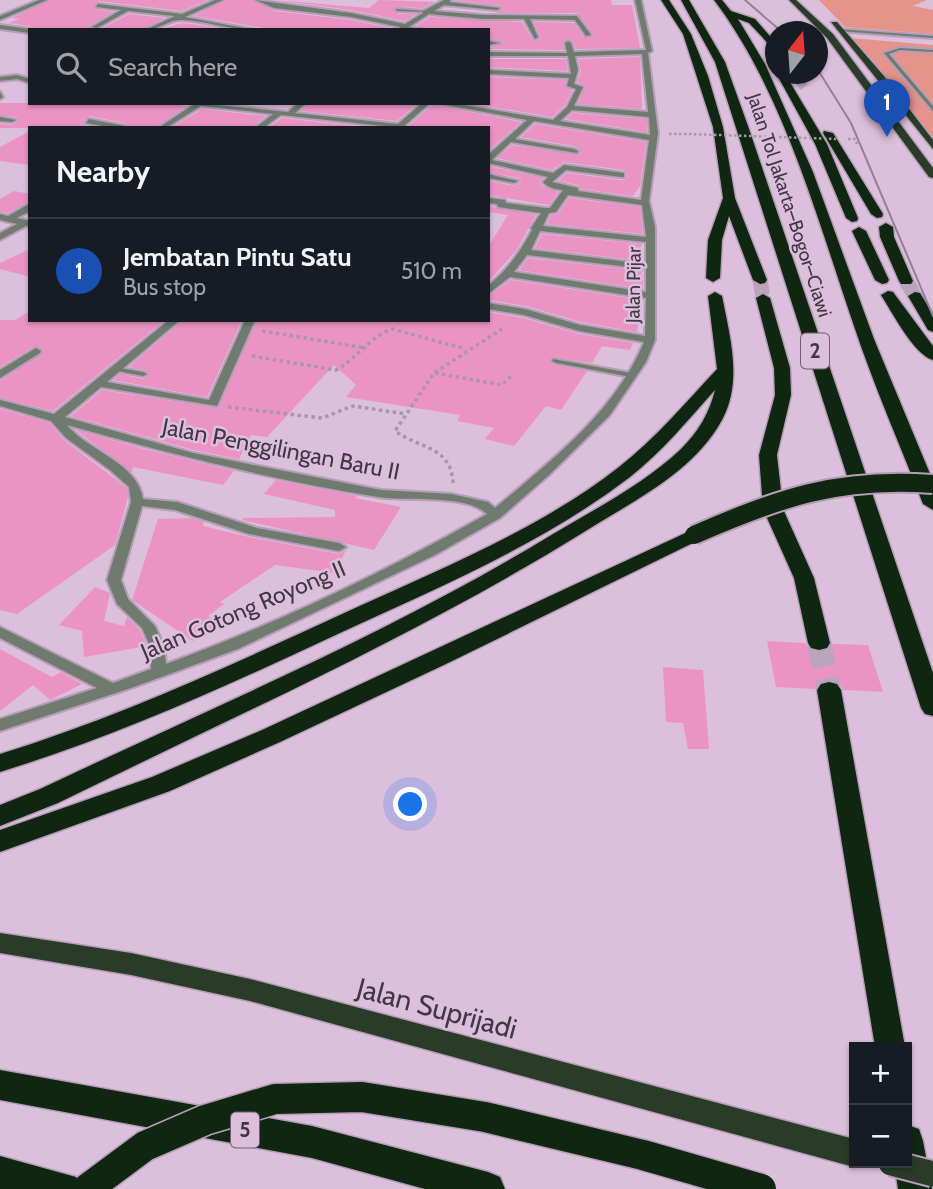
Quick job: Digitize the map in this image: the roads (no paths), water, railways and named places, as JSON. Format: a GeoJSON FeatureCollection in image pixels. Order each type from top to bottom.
{"type":"FeatureCollection","features":[{"type":"Feature","properties":{"kind":"highway"},"geometry":{"type":"LineString","coordinates":[[665,0],[687,34],[703,76],[718,128],[729,198],[762,289],[782,368],[783,395],[768,455],[773,509],[804,578],[818,643]]}},
{"type":"Feature","properties":{"kind":"highway","name":"Jalan Tol Jakarta–Bogor–Ciawi"},"geometry":{"type":"LineString","coordinates":[[685,0],[720,62],[743,126],[933,708]]}},
{"type":"Feature","properties":{"kind":"highway","name":"Jalan Tol Jakarta–Bogor–Ciawi"},"geometry":{"type":"LineString","coordinates":[[718,0],[730,13],[760,64],[807,172],[866,339],[933,504]]}},
{"type":"Feature","properties":{"kind":"highway"},"geometry":{"type":"LineString","coordinates":[[730,13],[752,21],[765,40]]}},
{"type":"Feature","properties":{"kind":"highway"},"geometry":{"type":"LineString","coordinates":[[786,84],[821,144],[852,218]]}},
{"type":"Feature","properties":{"kind":"highway"},"geometry":{"type":"LineString","coordinates":[[817,113],[877,214]]}},
{"type":"Feature","properties":{"kind":"highway"},"geometry":{"type":"LineString","coordinates":[[713,278],[715,240],[729,198]]}},
{"type":"Feature","properties":{"kind":"highway"},"geometry":{"type":"LineString","coordinates":[[886,227],[887,237],[906,281]]}},
{"type":"Feature","properties":{"kind":"highway"},"geometry":{"type":"LineString","coordinates":[[859,231],[882,280]]}},
{"type":"Feature","properties":{"kind":"highway"},"geometry":{"type":"LineString","coordinates":[[888,295],[918,340],[933,355]]}},
{"type":"Feature","properties":{"kind":"highway"},"geometry":{"type":"LineString","coordinates":[[0,816],[49,796],[368,645],[570,533],[659,475],[689,451],[714,417],[722,397],[726,369],[715,296]]}},
{"type":"Feature","properties":{"kind":"highway"},"geometry":{"type":"LineString","coordinates":[[915,296],[933,327]]}},
{"type":"Feature","properties":{"kind":"highway"},"geometry":{"type":"LineString","coordinates":[[0,763],[148,710],[445,576],[532,529],[610,482],[647,451],[726,369]]}},
{"type":"Feature","properties":{"kind":"highway"},"geometry":{"type":"LineString","coordinates":[[0,841],[161,784],[271,736],[438,659],[694,534],[757,507],[812,488],[862,481],[933,484]]}},
{"type":"Feature","properties":{"kind":"highway"},"geometry":{"type":"LineString","coordinates":[[829,690],[889,1042]]}},
{"type":"Feature","properties":{"kind":"highway","name":"5"},"geometry":{"type":"LineString","coordinates":[[0,1085],[312,1142],[488,1189]]}},
{"type":"Feature","properties":{"kind":"highway"},"geometry":{"type":"LineString","coordinates":[[87,1189],[145,1146],[205,1120],[275,1099],[362,1097],[485,1117],[643,1155],[761,1189]]}},
{"type":"Feature","properties":{"kind":"highway"},"geometry":{"type":"LineString","coordinates":[[912,1168],[915,1189]]}},
{"type":"Feature","properties":{"kind":"highway"},"geometry":{"type":"LineString","coordinates":[[0,1173],[64,1189]]}},
{"type":"Feature","properties":{"kind":"main road"},"geometry":{"type":"LineString","coordinates":[[792,0],[830,36],[933,175]]}},
{"type":"Feature","properties":{"kind":"main road"},"geometry":{"type":"LineString","coordinates":[[830,21],[933,146]]}},
{"type":"Feature","properties":{"kind":"main road","name":"Jalan Suprijadi"},"geometry":{"type":"LineString","coordinates":[[8,944],[131,964],[250,990],[849,1152]]}},
{"type":"Feature","properties":{"kind":"main road"},"geometry":{"type":"LineString","coordinates":[[910,1168],[933,1174]]}},
{"type":"Feature","properties":{"kind":"street"},"geometry":{"type":"LineString","coordinates":[[0,18],[44,0]]}},
{"type":"Feature","properties":{"kind":"street"},"geometry":{"type":"LineString","coordinates":[[152,28],[220,0]]}},
{"type":"Feature","properties":{"kind":"street"},"geometry":{"type":"LineString","coordinates":[[258,0],[287,8],[351,15],[402,28],[446,1],[497,8]]}},
{"type":"Feature","properties":{"kind":"street"},"geometry":{"type":"LineString","coordinates":[[287,8],[304,0]]}},
{"type":"Feature","properties":{"kind":"street","name":"Jalan Pijar"},"geometry":{"type":"LineString","coordinates":[[495,515],[607,413],[641,362],[650,340],[652,228],[645,202],[653,138],[653,115],[645,52],[649,51],[638,0]]}},
{"type":"Feature","properties":{"kind":"street"},"geometry":{"type":"LineString","coordinates":[[98,6],[245,28]]}},
{"type":"Feature","properties":{"kind":"street"},"geometry":{"type":"LineString","coordinates":[[95,27],[127,9]]}},
{"type":"Feature","properties":{"kind":"street"},"geometry":{"type":"LineString","coordinates":[[535,17],[538,9]]}},
{"type":"Feature","properties":{"kind":"street"},"geometry":{"type":"LineString","coordinates":[[426,12],[483,17],[577,18],[588,35]]}},
{"type":"Feature","properties":{"kind":"street"},"geometry":{"type":"LineString","coordinates":[[478,23],[483,17]]}},
{"type":"Feature","properties":{"kind":"street"},"geometry":{"type":"LineString","coordinates":[[526,17],[535,37]]}},
{"type":"Feature","properties":{"kind":"street"},"geometry":{"type":"LineString","coordinates":[[229,28],[235,25]]}},
{"type":"Feature","properties":{"kind":"street"},"geometry":{"type":"LineString","coordinates":[[0,27],[28,31]]}},
{"type":"Feature","properties":{"kind":"street"},"geometry":{"type":"LineString","coordinates":[[490,43],[497,43]]}},
{"type":"Feature","properties":{"kind":"street"},"geometry":{"type":"LineString","coordinates":[[555,122],[570,108],[580,87],[570,86],[575,71],[573,54],[568,43]]}},
{"type":"Feature","properties":{"kind":"street"},"geometry":{"type":"LineString","coordinates":[[490,54],[645,52]]}},
{"type":"Feature","properties":{"kind":"street"},"geometry":{"type":"LineString","coordinates":[[490,72],[573,76]]}},
{"type":"Feature","properties":{"kind":"street"},"geometry":{"type":"LineString","coordinates":[[0,79],[17,77],[28,80]]}},
{"type":"Feature","properties":{"kind":"street"},"geometry":{"type":"LineString","coordinates":[[164,126],[198,105]]}},
{"type":"Feature","properties":{"kind":"street"},"geometry":{"type":"LineString","coordinates":[[209,105],[390,126]]}},
{"type":"Feature","properties":{"kind":"street"},"geometry":{"type":"LineString","coordinates":[[289,114],[300,105]]}},
{"type":"Feature","properties":{"kind":"street"},"geometry":{"type":"LineString","coordinates":[[399,126],[425,105]]}},
{"type":"Feature","properties":{"kind":"street"},"geometry":{"type":"LineString","coordinates":[[450,105],[653,138]]}},
{"type":"Feature","properties":{"kind":"street"},"geometry":{"type":"LineString","coordinates":[[570,108],[653,115]]}},
{"type":"Feature","properties":{"kind":"street"},"geometry":{"type":"LineString","coordinates":[[261,126],[279,113]]}},
{"type":"Feature","properties":{"kind":"street"},"geometry":{"type":"LineString","coordinates":[[0,118],[12,120]]}},
{"type":"Feature","properties":{"kind":"street"},"geometry":{"type":"LineString","coordinates":[[490,158],[532,119]]}},
{"type":"Feature","properties":{"kind":"street"},"geometry":{"type":"LineString","coordinates":[[89,121],[115,126]]}},
{"type":"Feature","properties":{"kind":"street"},"geometry":{"type":"LineString","coordinates":[[509,140],[574,151]]}},
{"type":"Feature","properties":{"kind":"street"},"geometry":{"type":"LineString","coordinates":[[490,160],[552,175]]}},
{"type":"Feature","properties":{"kind":"street"},"geometry":{"type":"LineString","coordinates":[[621,175],[564,167],[547,182],[552,186],[645,202]]}},
{"type":"Feature","properties":{"kind":"street"},"geometry":{"type":"LineString","coordinates":[[490,176],[513,181]]}},
{"type":"Feature","properties":{"kind":"street"},"geometry":{"type":"LineString","coordinates":[[490,200],[503,202],[501,205],[546,211],[553,210],[566,192],[645,202]]}},
{"type":"Feature","properties":{"kind":"street"},"geometry":{"type":"LineString","coordinates":[[5,218],[28,208]]}},
{"type":"Feature","properties":{"kind":"street"},"geometry":{"type":"LineString","coordinates":[[490,289],[508,274],[525,252],[546,211]]}},
{"type":"Feature","properties":{"kind":"street"},"geometry":{"type":"LineString","coordinates":[[5,218],[27,223]]}},
{"type":"Feature","properties":{"kind":"street"},"geometry":{"type":"LineString","coordinates":[[0,237],[27,223]]}},
{"type":"Feature","properties":{"kind":"street"},"geometry":{"type":"LineString","coordinates":[[536,228],[651,240]]}},
{"type":"Feature","properties":{"kind":"street"},"geometry":{"type":"LineString","coordinates":[[525,252],[651,267]]}},
{"type":"Feature","properties":{"kind":"street"},"geometry":{"type":"LineString","coordinates":[[508,274],[651,296]]}},
{"type":"Feature","properties":{"kind":"street"},"geometry":{"type":"LineString","coordinates":[[490,306],[525,312],[579,328],[650,340]]}},
{"type":"Feature","properties":{"kind":"street"},"geometry":{"type":"LineString","coordinates":[[159,672],[158,646],[148,626],[122,601],[114,580],[137,502],[135,486],[114,467],[70,436],[56,419],[173,322]]}},
{"type":"Feature","properties":{"kind":"street"},"geometry":{"type":"LineString","coordinates":[[100,384],[214,404],[249,324]]}},
{"type":"Feature","properties":{"kind":"street"},"geometry":{"type":"LineString","coordinates":[[0,375],[36,351]]}},
{"type":"Feature","properties":{"kind":"street","name":"Jalan Penggilingan Baru II"},"geometry":{"type":"LineString","coordinates":[[0,403],[192,456],[381,494],[451,498],[484,505],[495,515]]}},
{"type":"Feature","properties":{"kind":"street"},"geometry":{"type":"LineString","coordinates":[[137,502],[177,506],[254,531],[339,547]]}},
{"type":"Feature","properties":{"kind":"street","name":"Jalan Gotong Royong II"},"geometry":{"type":"LineString","coordinates":[[0,725],[233,645],[430,552],[495,515]]}},
{"type":"Feature","properties":{"kind":"street"},"geometry":{"type":"LineString","coordinates":[[0,632],[111,688]]}},
{"type":"Feature","properties":{"kind":"lane"},"geometry":{"type":"LineString","coordinates":[[114,0],[138,3]]}},
{"type":"Feature","properties":{"kind":"lane"},"geometry":{"type":"LineString","coordinates":[[397,10],[426,12]]}},
{"type":"Feature","properties":{"kind":"lane"},"geometry":{"type":"LineString","coordinates":[[839,30],[933,37]]}},
{"type":"Feature","properties":{"kind":"lane"},"geometry":{"type":"LineString","coordinates":[[846,38],[933,44]]}},
{"type":"Feature","properties":{"kind":"lane"},"geometry":{"type":"LineString","coordinates":[[933,51],[900,49],[886,53],[933,108]]}},
{"type":"Feature","properties":{"kind":"lane"},"geometry":{"type":"LineString","coordinates":[[556,362],[631,375]]}},
{"type":"Feature","properties":{"kind":"lane"},"geometry":{"type":"LineString","coordinates":[[117,369],[144,374]]}},
{"type":"Feature","properties":{"kind":"tunnel"},"geometry":{"type":"LineString","coordinates":[[802,84],[806,90]]}},
{"type":"Feature","properties":{"kind":"tunnel"},"geometry":{"type":"LineString","coordinates":[[760,280],[763,298]]}},
{"type":"Feature","properties":{"kind":"tunnel"},"geometry":{"type":"LineString","coordinates":[[906,281],[915,296]]}},
{"type":"Feature","properties":{"kind":"tunnel"},"geometry":{"type":"LineString","coordinates":[[819,643],[829,690]]}},
{"type":"Feature","properties":{"kind":"tram line"},"geometry":{"type":"LineString","coordinates":[[745,0],[769,21]]}},
{"type":"Feature","properties":{"kind":"tram line"},"geometry":{"type":"LineString","coordinates":[[827,84],[851,123],[933,316]]}},
{"type":"Feature","properties":{"kind":"place","name":"Jembatan Pintu Satu"},"geometry":{"type":"Point","coordinates":[887,137]}}]}
